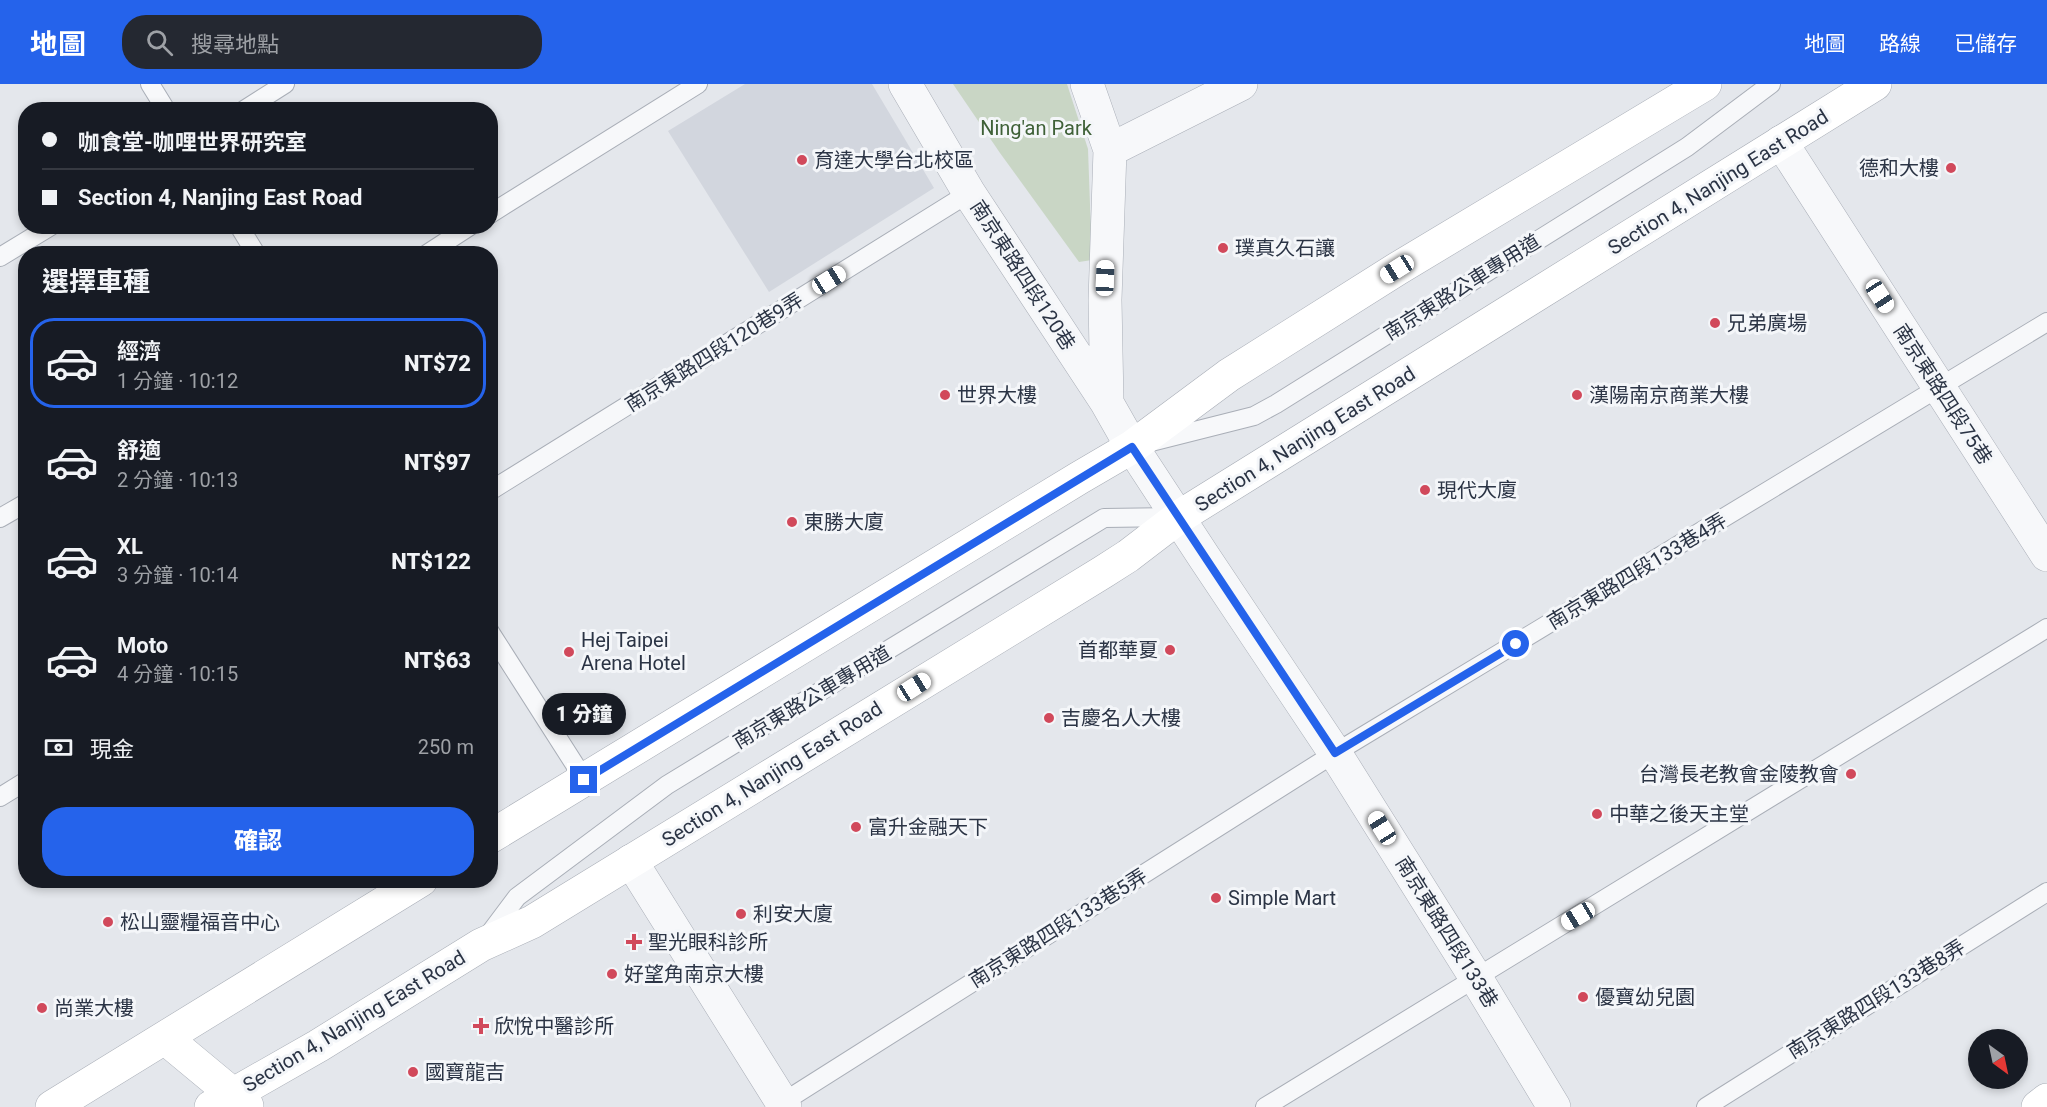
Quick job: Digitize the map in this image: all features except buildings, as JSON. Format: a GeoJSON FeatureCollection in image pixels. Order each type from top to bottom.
{"type":"FeatureCollection","features":[{"type":"Feature","properties":{"kind":"main road"},"geometry":{"type":"LineString","coordinates":[[498,832],[1132,447],[1229,375],[1397,269],[1705,84]]}},
{"type":"Feature","properties":{"kind":"main road","name":"Section 4, Nanjing East Road"},"geometry":{"type":"LineString","coordinates":[[231,1103],[481,945],[532,922],[1128,556],[1179,517],[1875,84]]}},
{"type":"Feature","properties":{"kind":"main road"},"geometry":{"type":"LineString","coordinates":[[52,1107],[408,888]]}},
{"type":"Feature","properties":{"kind":"main road"},"geometry":{"type":"LineString","coordinates":[[165,1038],[231,1103]]}},
{"type":"Feature","properties":{"kind":"main road"},"geometry":{"type":"LineString","coordinates":[[2038,1107],[2047,1100]]}},
{"type":"Feature","properties":{"kind":"street","name":"南京東路四段120巷"},"geometry":{"type":"LineString","coordinates":[[904,84],[969,193],[1107,402],[1132,447]]}},
{"type":"Feature","properties":{"kind":"street"},"geometry":{"type":"LineString","coordinates":[[1087,84],[1110,150],[1105,300],[1107,402]]}},
{"type":"Feature","properties":{"kind":"street"},"geometry":{"type":"LineString","coordinates":[[1110,150],[1241,84]]}},
{"type":"Feature","properties":{"kind":"street","name":"南京東路四段75巷"},"geometry":{"type":"LineString","coordinates":[[1781,142],[2047,555]]}},
{"type":"Feature","properties":{"kind":"street","name":"南京東路四段133巷"},"geometry":{"type":"LineString","coordinates":[[1132,447],[1335,753],[1554,1107]]}},
{"type":"Feature","properties":{"kind":"street"},"geometry":{"type":"LineString","coordinates":[[631,861],[781,1106]]}},
{"type":"Feature","properties":{"kind":"lane"},"geometry":{"type":"LineString","coordinates":[[150,84],[161,102]]}},
{"type":"Feature","properties":{"kind":"lane"},"geometry":{"type":"LineString","coordinates":[[257,102],[285,84]]}},
{"type":"Feature","properties":{"kind":"lane"},"geometry":{"type":"LineString","coordinates":[[498,209],[698,84]]}},
{"type":"Feature","properties":{"kind":"lane","name":"南京東路公車專用道"},"geometry":{"type":"LineString","coordinates":[[1132,447],[1254,416],[1276,404],[1687,147],[1771,84]]}},
{"type":"Feature","properties":{"kind":"lane","name":"南京東路四段120巷9弄"},"geometry":{"type":"LineString","coordinates":[[498,486],[969,193]]}},
{"type":"Feature","properties":{"kind":"lane"},"geometry":{"type":"LineString","coordinates":[[18,246],[38,234]]}},
{"type":"Feature","properties":{"kind":"lane"},"geometry":{"type":"LineString","coordinates":[[439,246],[458,234]]}},
{"type":"Feature","properties":{"kind":"lane"},"geometry":{"type":"LineString","coordinates":[[0,257],[18,246]]}},
{"type":"Feature","properties":{"kind":"lane","name":"南京東路四段133巷4弄"},"geometry":{"type":"LineString","coordinates":[[1335,753],[2047,322]]}},
{"type":"Feature","properties":{"kind":"lane"},"geometry":{"type":"LineString","coordinates":[[0,518],[18,508]]}},
{"type":"Feature","properties":{"kind":"lane","name":"南京東路公車專用道"},"geometry":{"type":"LineString","coordinates":[[481,945],[517,897],[667,785],[1104,518],[1179,517]]}},
{"type":"Feature","properties":{"kind":"lane"},"geometry":{"type":"LineString","coordinates":[[1265,1107],[2047,628]]}},
{"type":"Feature","properties":{"kind":"lane"},"geometry":{"type":"LineString","coordinates":[[498,645],[584,780]]}},
{"type":"Feature","properties":{"kind":"lane","name":"南京東路四段133巷5弄"},"geometry":{"type":"LineString","coordinates":[[781,1106],[1335,753]]}},
{"type":"Feature","properties":{"kind":"lane"},"geometry":{"type":"LineString","coordinates":[[0,797],[18,786]]}},
{"type":"Feature","properties":{"kind":"lane","name":"南京東路四段133巷8弄"},"geometry":{"type":"LineString","coordinates":[[1706,1107],[2047,892]]}},
{"type":"Feature","properties":{"kind":"shaded area","name":"育達大學台北校區"},"geometry":{"type":"Polygon","coordinates":[[[745,84],[872,84],[934,188],[769,292],[668,131],[745,84]]]}},
{"type":"Feature","properties":{"kind":"green space","name":"Ning'an Park"},"geometry":{"type":"Polygon","coordinates":[[[953,84],[1067,84],[1088,149],[1092,260],[1079,262],[953,84]]]}},
{"type":"Feature","properties":{"kind":"place","name":"育達大學台北校區"},"geometry":{"type":"Point","coordinates":[802,160]}},
{"type":"Feature","properties":{"kind":"place","name":"德和大樓"},"geometry":{"type":"Point","coordinates":[1951,168]}},
{"type":"Feature","properties":{"kind":"place","name":"璞真久石讓"},"geometry":{"type":"Point","coordinates":[1223,248]}},
{"type":"Feature","properties":{"kind":"place","name":"兄弟廣場"},"geometry":{"type":"Point","coordinates":[1715,323]}},
{"type":"Feature","properties":{"kind":"place","name":"世界大樓"},"geometry":{"type":"Point","coordinates":[945,395]}},
{"type":"Feature","properties":{"kind":"place","name":"漢陽南京商業大樓"},"geometry":{"type":"Point","coordinates":[1577,395]}},
{"type":"Feature","properties":{"kind":"place","name":"現代大廈"},"geometry":{"type":"Point","coordinates":[1425,490]}},
{"type":"Feature","properties":{"kind":"place","name":"東勝大廈"},"geometry":{"type":"Point","coordinates":[792,522]}},
{"type":"Feature","properties":{"kind":"place","name":"首都華夏"},"geometry":{"type":"Point","coordinates":[1170,650]}},
{"type":"Feature","properties":{"kind":"place","name":"Hej Taipei Arena Hotel"},"geometry":{"type":"Point","coordinates":[569,652]}},
{"type":"Feature","properties":{"kind":"place","name":"吉慶名人大樓"},"geometry":{"type":"Point","coordinates":[1049,718]}},
{"type":"Feature","properties":{"kind":"place","name":"台灣長老教會金陵教會"},"geometry":{"type":"Point","coordinates":[1851,774]}},
{"type":"Feature","properties":{"kind":"place","name":"中華之後天主堂"},"geometry":{"type":"Point","coordinates":[1597,814]}},
{"type":"Feature","properties":{"kind":"place","name":"富升金融天下"},"geometry":{"type":"Point","coordinates":[856,827]}},
{"type":"Feature","properties":{"kind":"place","name":"Simple Mart"},"geometry":{"type":"Point","coordinates":[1216,898]}},
{"type":"Feature","properties":{"kind":"place","name":"利安大廈"},"geometry":{"type":"Point","coordinates":[741,914]}},
{"type":"Feature","properties":{"kind":"place","name":"松山靈糧福音中心"},"geometry":{"type":"Point","coordinates":[108,922]}},
{"type":"Feature","properties":{"kind":"place","name":"聖光眼科診所"},"geometry":{"type":"Point","coordinates":[634,942]}},
{"type":"Feature","properties":{"kind":"place","name":"好望角南京大樓"},"geometry":{"type":"Point","coordinates":[612,974]}},
{"type":"Feature","properties":{"kind":"place","name":"優寶幼兒園"},"geometry":{"type":"Point","coordinates":[1583,997]}},
{"type":"Feature","properties":{"kind":"place","name":"尚業大樓"},"geometry":{"type":"Point","coordinates":[42,1008]}},
{"type":"Feature","properties":{"kind":"place","name":"欣悅中醫診所"},"geometry":{"type":"Point","coordinates":[481,1026]}},
{"type":"Feature","properties":{"kind":"place","name":"國寶龍吉"},"geometry":{"type":"Point","coordinates":[413,1072]}},
{"type":"Feature","properties":{"kind":"route"},"geometry":{"type":"LineString","coordinates":[[584,780],[1132,447],[1335,753],[1516,644]]}}]}
